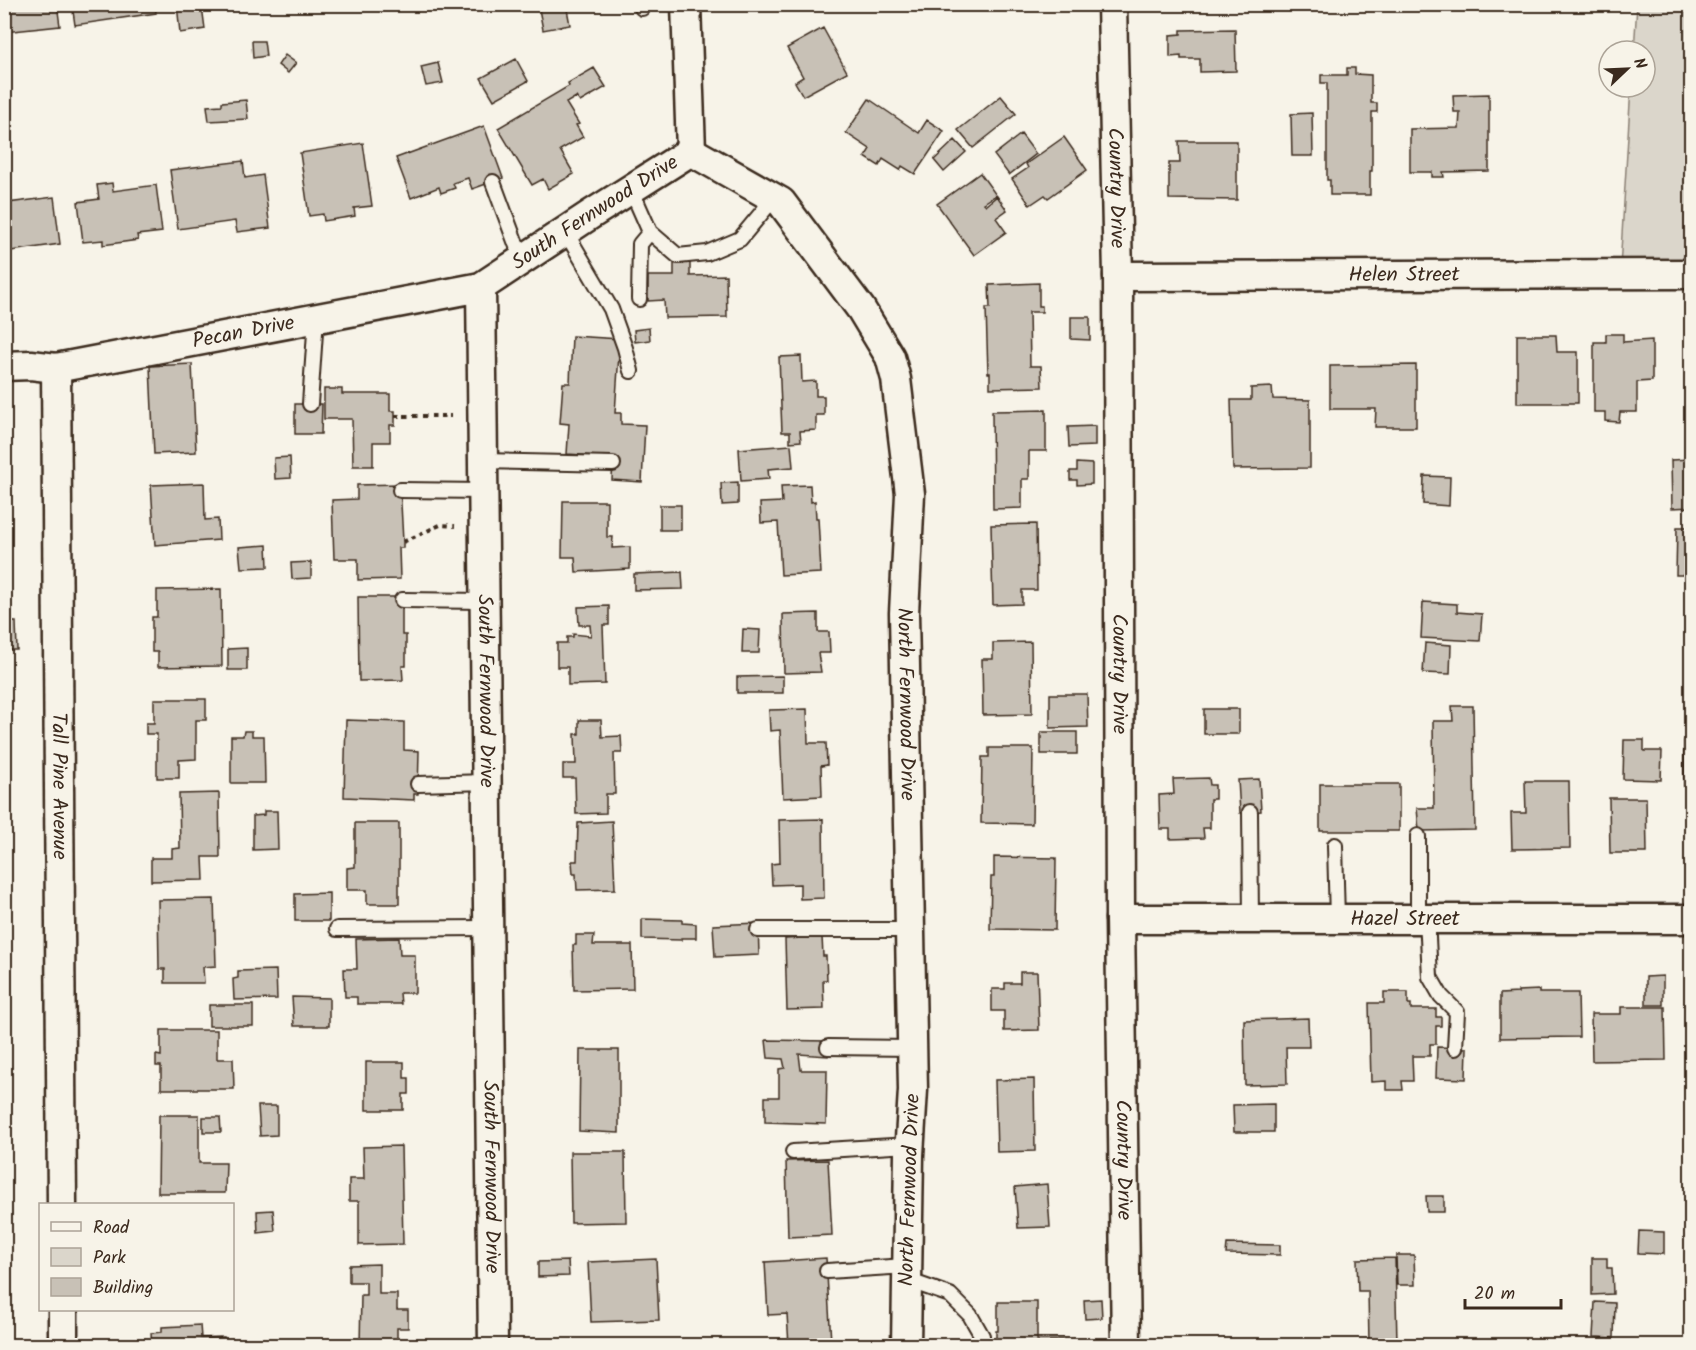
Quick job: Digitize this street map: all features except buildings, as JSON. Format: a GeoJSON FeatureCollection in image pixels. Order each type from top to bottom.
{"type":"FeatureCollection","features":[{"type":"Feature","properties":{"kind":"street"},"geometry":{"type":"LineString","coordinates":[[686,4],[691,151]]}},
{"type":"Feature","properties":{"kind":"street","name":"Country Drive"},"geometry":{"type":"LineString","coordinates":[[1112,4],[1118,276],[1120,919],[1126,1346]]}},
{"type":"Feature","properties":{"kind":"street","name":"South Fernwood Drive"},"geometry":{"type":"LineString","coordinates":[[493,1346],[481,287],[691,151]]}},
{"type":"Feature","properties":{"kind":"street","name":"North Fernwood Drive"},"geometry":{"type":"LineString","coordinates":[[691,151],[781,202],[861,309],[890,357],[896,379],[910,494],[904,613],[913,1090],[909,1145],[906,1346]]}},
{"type":"Feature","properties":{"kind":"street","name":"Helen Street"},"geometry":{"type":"LineString","coordinates":[[1118,276],[1692,274]]}},
{"type":"Feature","properties":{"kind":"street","name":"Pecan Drive"},"geometry":{"type":"LineString","coordinates":[[4,366],[31,364],[56,368],[481,287]]}},
{"type":"Feature","properties":{"kind":"street","name":"Tall Pine Avenue"},"geometry":{"type":"LineString","coordinates":[[56,368],[62,1203]]}},
{"type":"Feature","properties":{"kind":"street","name":"Hazel Street"},"geometry":{"type":"LineString","coordinates":[[1120,919],[1692,919]]}},
{"type":"Feature","properties":{"kind":"street"},"geometry":{"type":"LineString","coordinates":[[63,1311],[63,1346]]}},
{"type":"Feature","properties":{"kind":"lane"},"geometry":{"type":"LineString","coordinates":[[493,182],[522,260]]}},
{"type":"Feature","properties":{"kind":"lane"},"geometry":{"type":"LineString","coordinates":[[631,189],[650,232],[678,256],[707,253],[740,239],[774,198]]}},
{"type":"Feature","properties":{"kind":"lane"},"geometry":{"type":"LineString","coordinates":[[565,231],[611,309],[631,371]]}},
{"type":"Feature","properties":{"kind":"lane"},"geometry":{"type":"LineString","coordinates":[[639,299],[640,243],[650,232]]}},
{"type":"Feature","properties":{"kind":"lane"},"geometry":{"type":"LineString","coordinates":[[310,404],[316,318]]}},
{"type":"Feature","properties":{"kind":"lane"},"geometry":{"type":"LineString","coordinates":[[484,461],[613,464]]}},
{"type":"Feature","properties":{"kind":"lane"},"geometry":{"type":"LineString","coordinates":[[400,490],[484,491]]}},
{"type":"Feature","properties":{"kind":"lane"},"geometry":{"type":"LineString","coordinates":[[402,600],[485,601]]}},
{"type":"Feature","properties":{"kind":"lane"},"geometry":{"type":"LineString","coordinates":[[418,784],[486,782]]}},
{"type":"Feature","properties":{"kind":"lane"},"geometry":{"type":"LineString","coordinates":[[1250,812],[1251,919]]}},
{"type":"Feature","properties":{"kind":"lane"},"geometry":{"type":"LineString","coordinates":[[1418,836],[1423,918],[1430,977],[1441,996],[1457,1012],[1455,1048]]}},
{"type":"Feature","properties":{"kind":"lane"},"geometry":{"type":"LineString","coordinates":[[1335,845],[1337,919]]}},
{"type":"Feature","properties":{"kind":"lane"},"geometry":{"type":"LineString","coordinates":[[337,929],[488,928]]}},
{"type":"Feature","properties":{"kind":"lane"},"geometry":{"type":"LineString","coordinates":[[758,930],[910,930]]}},
{"type":"Feature","properties":{"kind":"lane"},"geometry":{"type":"LineString","coordinates":[[828,1047],[912,1048]]}},
{"type":"Feature","properties":{"kind":"lane"},"geometry":{"type":"LineString","coordinates":[[793,1152],[909,1145]]}},
{"type":"Feature","properties":{"kind":"lane"},"geometry":{"type":"LineString","coordinates":[[827,1271],[907,1273],[950,1295],[970,1314],[982,1336],[979,1346]]}},
{"type":"Feature","properties":{"kind":"path"},"geometry":{"type":"LineString","coordinates":[[395,416],[483,416]]}},
{"type":"Feature","properties":{"kind":"path"},"geometry":{"type":"LineString","coordinates":[[403,542],[440,525],[484,530]]}},
{"type":"Feature","properties":{"kind":"green space"},"geometry":{"type":"Polygon","coordinates":[[[1637,5],[1691,5],[1691,267],[1620,268],[1630,99],[1657,99],[1657,39],[1635,39],[1637,5]]]}}]}
